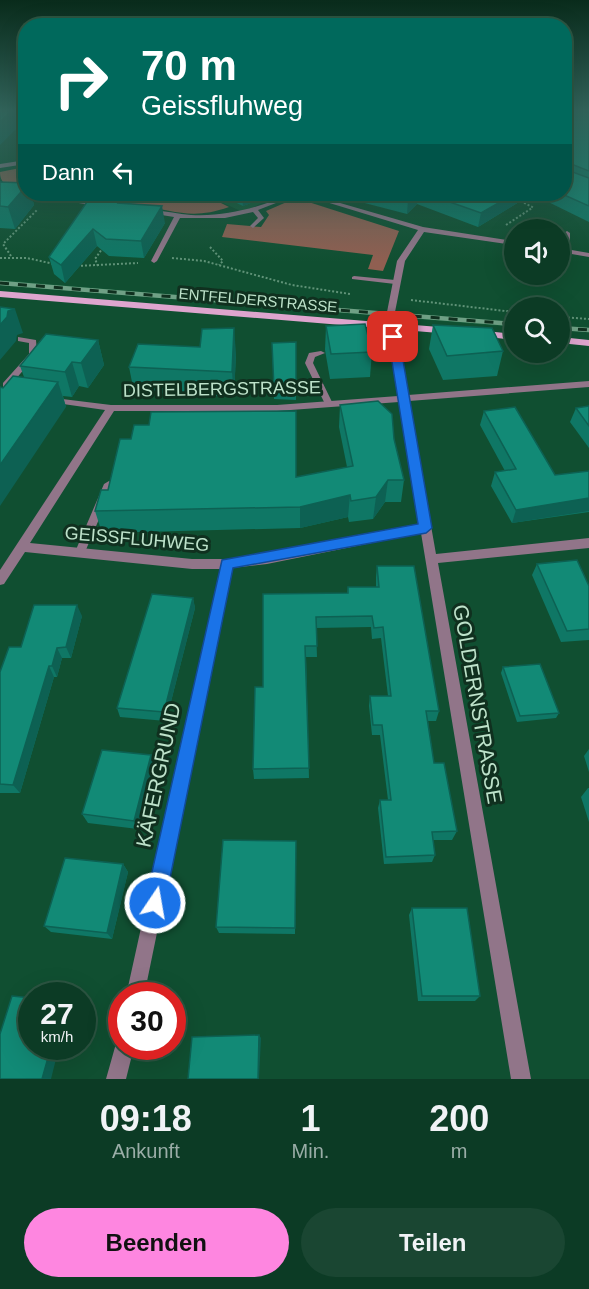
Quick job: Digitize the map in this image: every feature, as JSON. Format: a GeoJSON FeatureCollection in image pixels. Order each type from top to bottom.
{"type":"FeatureCollection","features":[{"type":"Feature","properties":{"kind":"main road","name":"ENTFELDERSTRASSE"},"geometry":{"type":"LineString","coordinates":[[0,294],[504,336]]}},
{"type":"Feature","properties":{"kind":"main road"},"geometry":{"type":"LineString","coordinates":[[570,341],[589,343]]}},
{"type":"Feature","properties":{"kind":"street"},"geometry":{"type":"LineString","coordinates":[[0,166],[18,163]]}},
{"type":"Feature","properties":{"kind":"street"},"geometry":{"type":"LineString","coordinates":[[324,201],[422,229],[504,242]]}},
{"type":"Feature","properties":{"kind":"street"},"geometry":{"type":"LineString","coordinates":[[391,312],[401,261],[422,229]]}},
{"type":"Feature","properties":{"kind":"street"},"geometry":{"type":"LineString","coordinates":[[570,252],[589,255]]}},
{"type":"Feature","properties":{"kind":"street","name":"GOLDERNSTRASSE"},"geometry":{"type":"LineString","coordinates":[[393,337],[521,1079]]}},
{"type":"Feature","properties":{"kind":"street","name":"DISTELBERGSTRASSE"},"geometry":{"type":"LineString","coordinates":[[33,397],[111,408],[277,408],[589,384]]}},
{"type":"Feature","properties":{"kind":"street"},"geometry":{"type":"LineString","coordinates":[[0,392],[11,393]]}},
{"type":"Feature","properties":{"kind":"street"},"geometry":{"type":"LineString","coordinates":[[0,580],[111,408]]}},
{"type":"Feature","properties":{"kind":"street","name":"GEISSFLUHWEG"},"geometry":{"type":"LineString","coordinates":[[22,547],[192,564],[227,564],[267,559],[426,528]]}},
{"type":"Feature","properties":{"kind":"street"},"geometry":{"type":"LineString","coordinates":[[431,559],[589,543]]}},
{"type":"Feature","properties":{"kind":"street","name":"KÄFERGRUND"},"geometry":{"type":"LineString","coordinates":[[138,982],[227,564]]}},
{"type":"Feature","properties":{"kind":"street"},"geometry":{"type":"LineString","coordinates":[[116,1079],[121,1060]]}},
{"type":"Feature","properties":{"kind":"lane"},"geometry":{"type":"LineString","coordinates":[[0,186],[18,192]]}},
{"type":"Feature","properties":{"kind":"lane"},"geometry":{"type":"LineString","coordinates":[[79,201],[114,206]]}},
{"type":"Feature","properties":{"kind":"lane"},"geometry":{"type":"LineString","coordinates":[[146,211],[209,218],[256,211],[280,201]]}},
{"type":"Feature","properties":{"kind":"lane"},"geometry":{"type":"LineString","coordinates":[[253,226],[261,218],[256,211]]}},
{"type":"Feature","properties":{"kind":"lane"},"geometry":{"type":"LineString","coordinates":[[154,261],[178,216]]}},
{"type":"Feature","properties":{"kind":"lane"},"geometry":{"type":"LineString","coordinates":[[354,278],[396,282]]}},
{"type":"Feature","properties":{"kind":"lane"},"geometry":{"type":"LineString","coordinates":[[0,392],[33,354],[33,342],[21,339]]}},
{"type":"Feature","properties":{"kind":"lane"},"geometry":{"type":"LineString","coordinates":[[321,353],[312,355],[309,363],[329,404]]}},
{"type":"Feature","properties":{"kind":"lane"},"geometry":{"type":"LineString","coordinates":[[80,552],[110,484]]}},
{"type":"Feature","properties":{"kind":"path"},"geometry":{"type":"LineString","coordinates":[[11,256],[3,244],[38,208],[49,206],[55,201]]}},
{"type":"Feature","properties":{"kind":"path"},"geometry":{"type":"LineString","coordinates":[[487,239],[532,207]]}},
{"type":"Feature","properties":{"kind":"path"},"geometry":{"type":"LineString","coordinates":[[98,266],[95,259],[104,246],[111,244]]}},
{"type":"Feature","properties":{"kind":"path"},"geometry":{"type":"LineString","coordinates":[[210,247],[223,261],[219,265]]}},
{"type":"Feature","properties":{"kind":"path"},"geometry":{"type":"LineString","coordinates":[[0,258],[11,256],[61,264]]}},
{"type":"Feature","properties":{"kind":"path"},"geometry":{"type":"LineString","coordinates":[[71,265],[98,266],[188,259],[292,285],[504,311]]}},
{"type":"Feature","properties":{"kind":"path"},"geometry":{"type":"LineString","coordinates":[[570,318],[589,319]]}},
{"type":"Feature","properties":{"kind":"shaded area"},"geometry":{"type":"Polygon","coordinates":[[[18,168],[18,189],[5,184],[0,172],[18,168]]]}},
{"type":"Feature","properties":{"kind":"shaded area"},"geometry":{"type":"Polygon","coordinates":[[[108,201],[217,201],[229,207],[194,214],[108,201]]]}},
{"type":"Feature","properties":{"kind":"shaded area"},"geometry":{"type":"Polygon","coordinates":[[[218,201],[266,201],[243,212],[218,201]]]}},
{"type":"Feature","properties":{"kind":"shaded area"},"geometry":{"type":"Polygon","coordinates":[[[289,201],[305,201],[399,231],[383,271],[368,269],[373,255],[222,237],[227,224],[261,227],[269,215],[266,211],[289,201]]]}},
{"type":"Feature","properties":{"kind":"shaded area"},"geometry":{"type":"Polygon","coordinates":[[[0,280],[504,322],[504,326],[0,285],[0,280]]]}},
{"type":"Feature","properties":{"kind":"building"},"geometry":{"type":"Polygon","coordinates":[[[572,161],[589,161],[589,171],[572,164],[572,161]]]}},
{"type":"Feature","properties":{"kind":"building"},"geometry":{"type":"Polygon","coordinates":[[[572,172],[589,178],[589,206],[572,198],[572,172]]]}},
{"type":"Feature","properties":{"kind":"building"},"geometry":{"type":"Polygon","coordinates":[[[0,182],[18,183],[18,195],[8,207],[0,206],[0,182]]]}},
{"type":"Feature","properties":{"kind":"building"},"geometry":{"type":"Polygon","coordinates":[[[88,201],[119,201],[118,203],[162,206],[141,241],[106,239],[93,229],[61,265],[49,257],[88,201]]]}},
{"type":"Feature","properties":{"kind":"building"},"geometry":{"type":"Polygon","coordinates":[[[447,201],[502,201],[481,213],[447,201]]]}},
{"type":"Feature","properties":{"kind":"building"},"geometry":{"type":"Polygon","coordinates":[[[0,307],[15,309],[8,311],[7,317],[0,325],[0,307]]]}},
{"type":"Feature","properties":{"kind":"building"},"geometry":{"type":"Polygon","coordinates":[[[365,324],[372,352],[331,354],[326,326],[365,324]]]}},
{"type":"Feature","properties":{"kind":"building"},"geometry":{"type":"Polygon","coordinates":[[[433,325],[492,328],[503,351],[447,356],[433,325]]]}},
{"type":"Feature","properties":{"kind":"building"},"geometry":{"type":"Polygon","coordinates":[[[234,328],[232,372],[129,367],[138,344],[200,347],[202,329],[234,328]]]}},
{"type":"Feature","properties":{"kind":"building"},"geometry":{"type":"Polygon","coordinates":[[[46,334],[98,340],[81,363],[72,362],[65,372],[20,366],[46,334]]]}},
{"type":"Feature","properties":{"kind":"building"},"geometry":{"type":"Polygon","coordinates":[[[296,342],[296,390],[274,389],[272,343],[296,342]]]}},
{"type":"Feature","properties":{"kind":"building"},"geometry":{"type":"Polygon","coordinates":[[[13,376],[58,382],[0,465],[0,387],[3,388],[13,376]]]}},
{"type":"Feature","properties":{"kind":"building"},"geometry":{"type":"Polygon","coordinates":[[[378,401],[392,414],[394,439],[404,480],[388,480],[376,497],[351,501],[350,495],[300,507],[95,511],[101,490],[108,490],[120,439],[131,439],[134,425],[149,425],[151,412],[296,411],[296,477],[353,466],[340,405],[378,401]]]}},
{"type":"Feature","properties":{"kind":"building"},"geometry":{"type":"Polygon","coordinates":[[[589,406],[589,426],[576,408],[589,406]]]}},
{"type":"Feature","properties":{"kind":"building"},"geometry":{"type":"Polygon","coordinates":[[[515,407],[555,475],[589,471],[589,498],[516,510],[495,472],[516,469],[484,411],[515,407]]]}},
{"type":"Feature","properties":{"kind":"building"},"geometry":{"type":"Polygon","coordinates":[[[577,560],[589,586],[589,629],[567,631],[537,564],[577,560]]]}},
{"type":"Feature","properties":{"kind":"building"},"geometry":{"type":"Polygon","coordinates":[[[377,566],[414,566],[439,711],[426,711],[434,763],[444,763],[457,831],[432,832],[435,855],[386,857],[380,800],[391,800],[382,725],[373,725],[370,696],[391,696],[383,627],[374,628],[372,616],[316,617],[317,646],[305,646],[309,768],[253,769],[255,687],[263,687],[263,594],[348,593],[348,587],[379,587],[377,566]]]}},
{"type":"Feature","properties":{"kind":"building"},"geometry":{"type":"Polygon","coordinates":[[[152,594],[193,598],[164,712],[117,708],[152,594]]]}},
{"type":"Feature","properties":{"kind":"building"},"geometry":{"type":"Polygon","coordinates":[[[34,605],[77,605],[66,647],[57,648],[52,666],[49,666],[13,785],[0,784],[0,672],[9,647],[21,647],[34,605]]]}},
{"type":"Feature","properties":{"kind":"building"},"geometry":{"type":"Polygon","coordinates":[[[540,664],[559,713],[520,716],[503,667],[540,664]]]}},
{"type":"Feature","properties":{"kind":"building"},"geometry":{"type":"Polygon","coordinates":[[[102,750],[151,755],[134,821],[82,814],[102,750]]]}},
{"type":"Feature","properties":{"kind":"building"},"geometry":{"type":"Polygon","coordinates":[[[223,840],[296,841],[295,928],[216,927],[223,840]]]}},
{"type":"Feature","properties":{"kind":"building"},"geometry":{"type":"Polygon","coordinates":[[[65,858],[123,864],[107,933],[44,926],[65,858]]]}},
{"type":"Feature","properties":{"kind":"building"},"geometry":{"type":"Polygon","coordinates":[[[412,908],[467,908],[480,996],[422,996],[412,908]]]}},
{"type":"Feature","properties":{"kind":"building"},"geometry":{"type":"Polygon","coordinates":[[[12,996],[18,997],[18,1060],[47,1060],[42,1079],[0,1079],[0,1034],[12,996]]]}},
{"type":"Feature","properties":{"kind":"building"},"geometry":{"type":"Polygon","coordinates":[[[259,1035],[258,1079],[188,1079],[192,1037],[259,1035]]]}},
{"type":"Feature","properties":{"kind":"tunnel"},"geometry":{"type":"LineString","coordinates":[[391,312],[393,337]]}},
{"type":"Feature","properties":{"kind":"railway"},"geometry":{"type":"LineString","coordinates":[[0,283],[504,323]]}},
{"type":"Feature","properties":{"kind":"railway"},"geometry":{"type":"LineString","coordinates":[[570,329],[589,330]]}},
{"type":"Feature","properties":{"kind":"route"},"geometry":{"type":"LineString","coordinates":[[155,903],[227,564],[267,559],[426,528],[393,337]]}}]}
